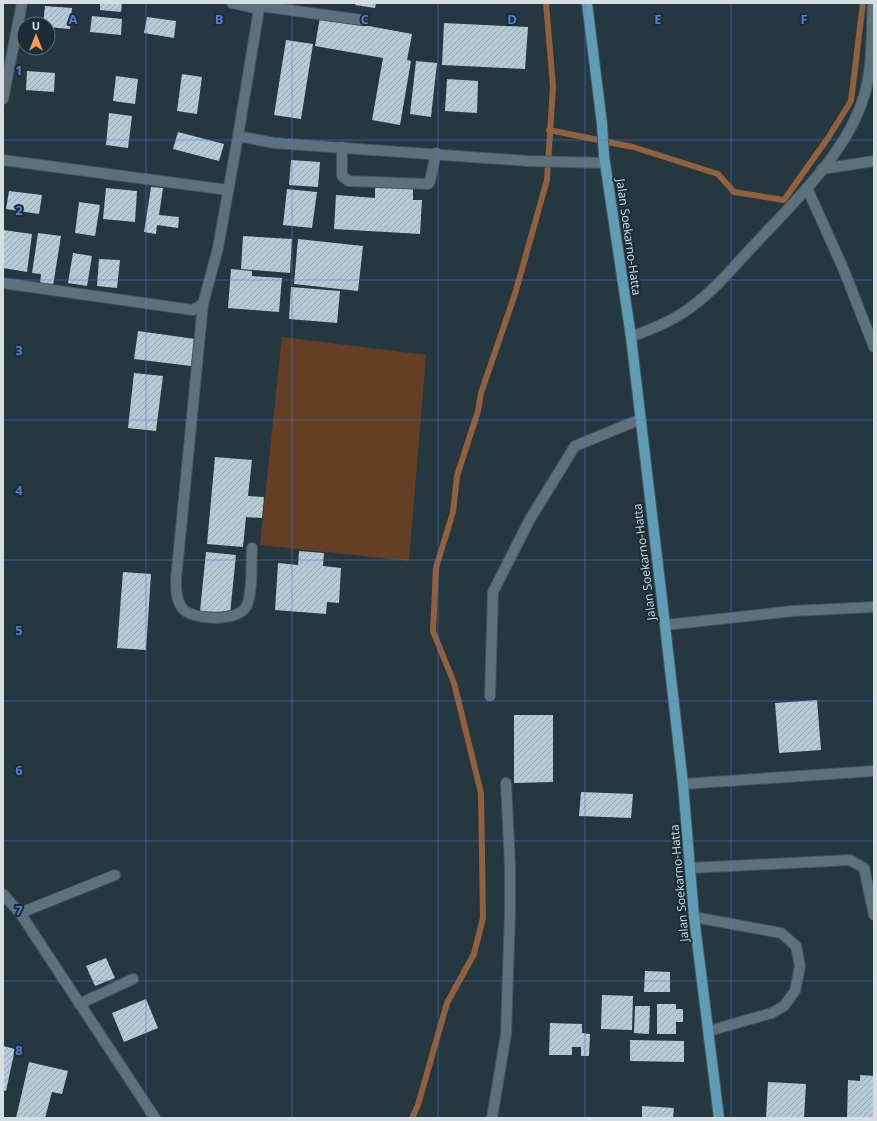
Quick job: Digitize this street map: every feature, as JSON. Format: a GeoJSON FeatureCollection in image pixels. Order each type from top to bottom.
{"type":"FeatureCollection","features":[{"type":"Feature","properties":{"kind":"main road","name":"Jalan Soekarno-Hatta"},"geometry":{"type":"LineString","coordinates":[[587,3],[602,124],[604,160],[631,337],[683,784],[694,917],[720,1118]]}},
{"type":"Feature","properties":{"kind":"street"},"geometry":{"type":"LineString","coordinates":[[3,99],[22,3]]}},
{"type":"Feature","properties":{"kind":"street"},"geometry":{"type":"LineString","coordinates":[[232,3],[362,20]]}},
{"type":"Feature","properties":{"kind":"street"},"geometry":{"type":"LineString","coordinates":[[631,337],[668,321],[710,292],[807,188],[840,145],[856,115],[871,76],[873,3]]}},
{"type":"Feature","properties":{"kind":"street"},"geometry":{"type":"LineString","coordinates":[[252,548],[249,593],[246,607],[238,615],[214,618],[186,612],[182,607],[177,592],[176,579],[203,304],[218,248],[260,6]]}},
{"type":"Feature","properties":{"kind":"street"},"geometry":{"type":"LineString","coordinates":[[238,136],[274,143],[528,160],[604,160]]}},
{"type":"Feature","properties":{"kind":"street"},"geometry":{"type":"LineString","coordinates":[[342,147],[342,176],[349,181],[428,184],[436,153]]}},
{"type":"Feature","properties":{"kind":"street"},"geometry":{"type":"LineString","coordinates":[[3,160],[228,190]]}},
{"type":"Feature","properties":{"kind":"street"},"geometry":{"type":"LineString","coordinates":[[822,169],[874,161]]}},
{"type":"Feature","properties":{"kind":"street"},"geometry":{"type":"LineString","coordinates":[[807,188],[843,268],[874,347]]}},
{"type":"Feature","properties":{"kind":"street"},"geometry":{"type":"LineString","coordinates":[[3,283],[193,310],[203,304]]}},
{"type":"Feature","properties":{"kind":"street"},"geometry":{"type":"LineString","coordinates":[[490,696],[493,592],[530,519],[575,446],[640,419]]}},
{"type":"Feature","properties":{"kind":"street"},"geometry":{"type":"LineString","coordinates":[[665,625],[793,611],[874,607]]}},
{"type":"Feature","properties":{"kind":"street"},"geometry":{"type":"LineString","coordinates":[[683,784],[874,771]]}},
{"type":"Feature","properties":{"kind":"street"},"geometry":{"type":"LineString","coordinates":[[492,1118],[506,1034],[510,912],[510,865],[506,783]]}},
{"type":"Feature","properties":{"kind":"street"},"geometry":{"type":"LineString","coordinates":[[691,868],[850,860],[864,868],[874,915]]}},
{"type":"Feature","properties":{"kind":"street"},"geometry":{"type":"LineString","coordinates":[[20,914],[115,875]]}},
{"type":"Feature","properties":{"kind":"street"},"geometry":{"type":"LineString","coordinates":[[3,894],[20,914],[155,1118]]}},
{"type":"Feature","properties":{"kind":"street"},"geometry":{"type":"LineString","coordinates":[[694,917],[780,933],[796,946],[800,966],[795,992],[784,1006],[772,1013],[709,1031]]}},
{"type":"Feature","properties":{"kind":"street"},"geometry":{"type":"LineString","coordinates":[[79,1004],[133,979]]}},
{"type":"Feature","properties":{"kind":"shaded area"},"geometry":{"type":"Polygon","coordinates":[[[282,337],[426,355],[409,561],[260,545],[282,337]]]}},
{"type":"Feature","properties":{"kind":"building"},"geometry":{"type":"Polygon","coordinates":[[[100,3],[122,3],[121,12],[100,10],[100,3]]]}},
{"type":"Feature","properties":{"kind":"building"},"geometry":{"type":"Polygon","coordinates":[[[356,3],[376,3],[375,8],[355,5],[356,3]]]}},
{"type":"Feature","properties":{"kind":"building"},"geometry":{"type":"Polygon","coordinates":[[[45,6],[72,8],[70,29],[56,28],[56,16],[44,16],[45,6]]]}},
{"type":"Feature","properties":{"kind":"building"},"geometry":{"type":"Polygon","coordinates":[[[92,16],[122,19],[121,35],[90,32],[92,16]]]}},
{"type":"Feature","properties":{"kind":"building"},"geometry":{"type":"Polygon","coordinates":[[[147,17],[176,21],[174,38],[144,33],[147,17]]]}},
{"type":"Feature","properties":{"kind":"building"},"geometry":{"type":"Polygon","coordinates":[[[320,17],[412,34],[407,60],[411,61],[400,125],[372,120],[383,58],[315,46],[320,17]]]}},
{"type":"Feature","properties":{"kind":"building"},"geometry":{"type":"Polygon","coordinates":[[[444,23],[528,27],[525,69],[442,65],[444,23]]]}},
{"type":"Feature","properties":{"kind":"building"},"geometry":{"type":"Polygon","coordinates":[[[286,40],[313,44],[301,119],[274,115],[286,40]]]}},
{"type":"Feature","properties":{"kind":"building"},"geometry":{"type":"Polygon","coordinates":[[[416,61],[437,63],[431,117],[410,114],[416,61]]]}},
{"type":"Feature","properties":{"kind":"building"},"geometry":{"type":"Polygon","coordinates":[[[27,71],[55,73],[54,92],[26,90],[27,71]]]}},
{"type":"Feature","properties":{"kind":"building"},"geometry":{"type":"Polygon","coordinates":[[[182,74],[202,77],[197,114],[177,111],[182,74]]]}},
{"type":"Feature","properties":{"kind":"building"},"geometry":{"type":"Polygon","coordinates":[[[116,76],[138,79],[135,104],[113,101],[116,76]]]}},
{"type":"Feature","properties":{"kind":"building"},"geometry":{"type":"Polygon","coordinates":[[[447,79],[478,81],[477,113],[445,111],[447,79]]]}},
{"type":"Feature","properties":{"kind":"building"},"geometry":{"type":"Polygon","coordinates":[[[109,113],[132,116],[128,148],[106,145],[109,113]]]}},
{"type":"Feature","properties":{"kind":"building"},"geometry":{"type":"Polygon","coordinates":[[[178,132],[224,144],[219,161],[173,149],[178,132]]]}},
{"type":"Feature","properties":{"kind":"building"},"geometry":{"type":"Polygon","coordinates":[[[291,160],[320,162],[318,187],[289,185],[291,160]]]}},
{"type":"Feature","properties":{"kind":"building"},"geometry":{"type":"Polygon","coordinates":[[[375,186],[413,187],[413,200],[422,200],[420,234],[334,229],[336,195],[375,198],[375,186]]]}},
{"type":"Feature","properties":{"kind":"building"},"geometry":{"type":"Polygon","coordinates":[[[151,187],[163,188],[159,215],[179,217],[178,228],[157,225],[156,234],[144,232],[151,187]]]}},
{"type":"Feature","properties":{"kind":"building"},"geometry":{"type":"Polygon","coordinates":[[[106,188],[137,191],[135,222],[103,219],[106,188]]]}},
{"type":"Feature","properties":{"kind":"building"},"geometry":{"type":"Polygon","coordinates":[[[287,189],[317,192],[312,228],[283,225],[287,189]]]}},
{"type":"Feature","properties":{"kind":"building"},"geometry":{"type":"Polygon","coordinates":[[[9,191],[42,195],[39,214],[6,209],[9,191]]]}},
{"type":"Feature","properties":{"kind":"building"},"geometry":{"type":"Polygon","coordinates":[[[79,202],[100,205],[95,236],[75,233],[79,202]]]}},
{"type":"Feature","properties":{"kind":"building"},"geometry":{"type":"Polygon","coordinates":[[[3,230],[32,234],[27,272],[3,268],[3,230]]]}},
{"type":"Feature","properties":{"kind":"building"},"geometry":{"type":"Polygon","coordinates":[[[38,233],[61,236],[53,286],[40,284],[41,274],[32,273],[38,233]]]}},
{"type":"Feature","properties":{"kind":"building"},"geometry":{"type":"Polygon","coordinates":[[[243,236],[292,239],[290,273],[241,269],[243,236]]]}},
{"type":"Feature","properties":{"kind":"building"},"geometry":{"type":"Polygon","coordinates":[[[298,239],[363,246],[358,291],[294,284],[298,239]]]}},
{"type":"Feature","properties":{"kind":"building"},"geometry":{"type":"Polygon","coordinates":[[[73,253],[92,256],[87,286],[68,283],[73,253]]]}},
{"type":"Feature","properties":{"kind":"building"},"geometry":{"type":"Polygon","coordinates":[[[99,259],[120,260],[117,288],[97,286],[99,259]]]}},
{"type":"Feature","properties":{"kind":"building"},"geometry":{"type":"Polygon","coordinates":[[[231,269],[252,271],[252,276],[282,278],[279,312],[228,308],[231,269]]]}},
{"type":"Feature","properties":{"kind":"building"},"geometry":{"type":"Polygon","coordinates":[[[291,287],[340,291],[337,323],[289,319],[291,287]]]}},
{"type":"Feature","properties":{"kind":"building"},"geometry":{"type":"Polygon","coordinates":[[[138,331],[195,339],[191,366],[134,359],[138,331]]]}},
{"type":"Feature","properties":{"kind":"building"},"geometry":{"type":"Polygon","coordinates":[[[134,373],[163,376],[156,431],[128,428],[134,373]]]}},
{"type":"Feature","properties":{"kind":"building"},"geometry":{"type":"Polygon","coordinates":[[[215,457],[252,460],[248,496],[264,497],[262,518],[246,517],[243,547],[207,544],[215,457]]]}},
{"type":"Feature","properties":{"kind":"building"},"geometry":{"type":"Polygon","coordinates":[[[299,551],[324,553],[323,566],[341,568],[339,603],[327,602],[326,614],[275,610],[278,563],[298,565],[299,551]]]}},
{"type":"Feature","properties":{"kind":"building"},"geometry":{"type":"Polygon","coordinates":[[[206,552],[236,555],[230,614],[200,611],[206,552]]]}},
{"type":"Feature","properties":{"kind":"building"},"geometry":{"type":"Polygon","coordinates":[[[123,572],[151,574],[146,650],[117,648],[123,572]]]}},
{"type":"Feature","properties":{"kind":"building"},"geometry":{"type":"Polygon","coordinates":[[[817,700],[821,750],[779,753],[775,703],[817,700]]]}},
{"type":"Feature","properties":{"kind":"building"},"geometry":{"type":"Polygon","coordinates":[[[514,715],[553,715],[553,782],[514,783],[514,715]]]}},
{"type":"Feature","properties":{"kind":"building"},"geometry":{"type":"Polygon","coordinates":[[[581,792],[633,794],[631,818],[579,816],[581,792]]]}},
{"type":"Feature","properties":{"kind":"building"},"geometry":{"type":"Polygon","coordinates":[[[106,958],[115,978],[95,986],[86,966],[106,958]]]}},
{"type":"Feature","properties":{"kind":"building"},"geometry":{"type":"Polygon","coordinates":[[[645,971],[670,972],[670,992],[644,992],[645,971]]]}},
{"type":"Feature","properties":{"kind":"building"},"geometry":{"type":"Polygon","coordinates":[[[602,995],[633,996],[632,1030],[601,1029],[602,995]]]}},
{"type":"Feature","properties":{"kind":"building"},"geometry":{"type":"Polygon","coordinates":[[[146,999],[158,1028],[124,1042],[112,1013],[146,999]]]}},
{"type":"Feature","properties":{"kind":"building"},"geometry":{"type":"Polygon","coordinates":[[[657,1004],[676,1004],[676,1009],[683,1009],[683,1022],[676,1022],[676,1034],[657,1034],[657,1004]]]}},
{"type":"Feature","properties":{"kind":"building"},"geometry":{"type":"Polygon","coordinates":[[[635,1006],[650,1006],[649,1034],[634,1033],[635,1006]]]}},
{"type":"Feature","properties":{"kind":"building"},"geometry":{"type":"Polygon","coordinates":[[[550,1023],[582,1024],[582,1033],[590,1034],[589,1056],[581,1056],[581,1047],[572,1047],[572,1055],[549,1055],[550,1023]]]}},
{"type":"Feature","properties":{"kind":"building"},"geometry":{"type":"Polygon","coordinates":[[[630,1040],[684,1041],[684,1062],[630,1061],[630,1040]]]}},
{"type":"Feature","properties":{"kind":"building"},"geometry":{"type":"Polygon","coordinates":[[[3,1046],[15,1049],[6,1091],[3,1090],[3,1046]]]}},
{"type":"Feature","properties":{"kind":"building"},"geometry":{"type":"Polygon","coordinates":[[[29,1062],[68,1071],[62,1094],[52,1092],[45,1118],[16,1118],[29,1062]]]}},
{"type":"Feature","properties":{"kind":"building"},"geometry":{"type":"Polygon","coordinates":[[[860,1075],[874,1076],[874,1118],[847,1118],[848,1080],[860,1081],[860,1075]]]}},
{"type":"Feature","properties":{"kind":"building"},"geometry":{"type":"Polygon","coordinates":[[[768,1082],[806,1084],[804,1118],[766,1118],[768,1082]]]}},
{"type":"Feature","properties":{"kind":"building"},"geometry":{"type":"Polygon","coordinates":[[[642,1106],[674,1108],[673,1118],[642,1118],[642,1106]]]}},
{"type":"Feature","properties":{"kind":"waterway"},"geometry":{"type":"LineString","coordinates":[[412,1118],[418,1105],[447,1003],[474,954],[483,918],[481,793],[454,683],[433,631],[436,568],[453,512],[457,476],[478,411],[481,393],[515,294],[547,180],[553,86],[546,3]]}},
{"type":"Feature","properties":{"kind":"waterway"},"geometry":{"type":"LineString","coordinates":[[549,130],[633,147],[718,174],[734,192],[784,200],[828,138],[851,101],[863,3]]}}]}
